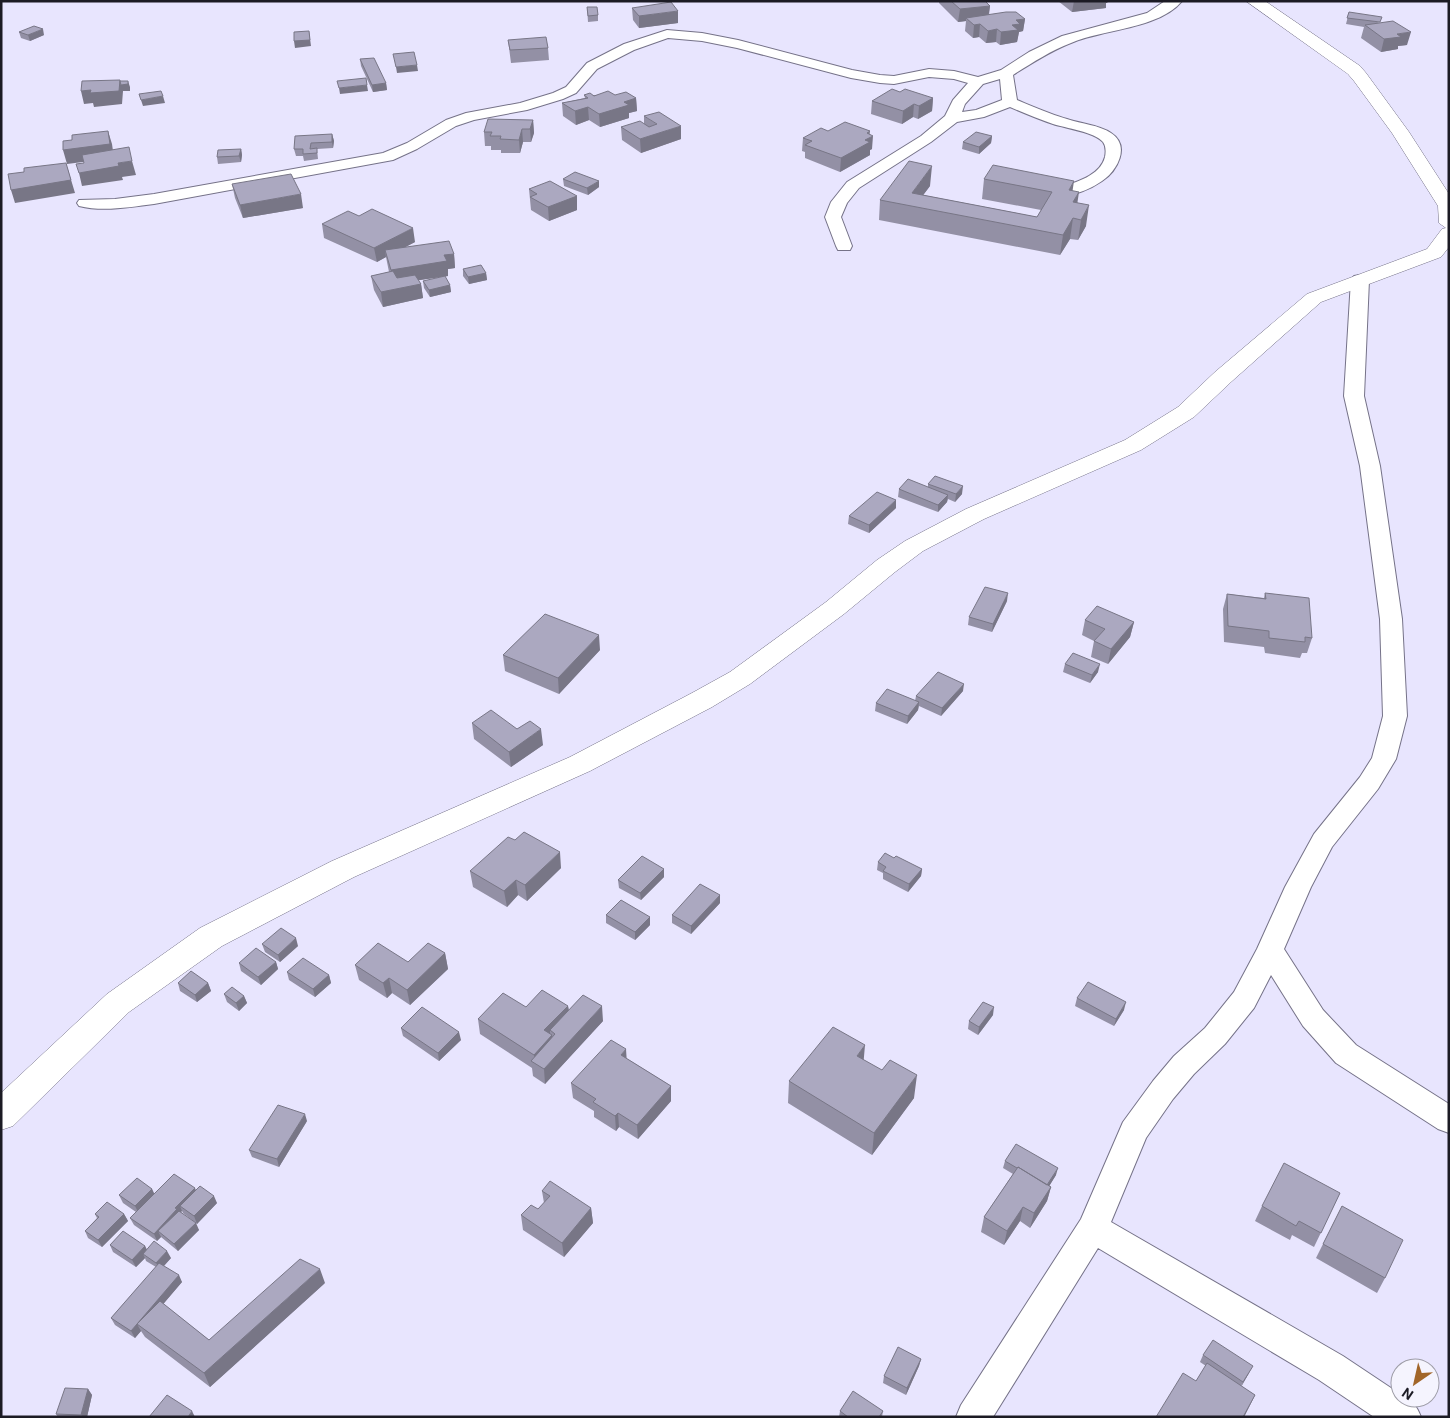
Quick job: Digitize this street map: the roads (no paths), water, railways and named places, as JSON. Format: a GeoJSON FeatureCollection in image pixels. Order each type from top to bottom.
{"type":"FeatureCollection","features":[{"type":"Feature","properties":{"kind":"street"},"geometry":{"type":"LineString","coordinates":[[85,203],[115,204],[154,199],[387,157],[412,146],[451,123],[470,116],[522,108],[558,96],[571,90],[592,66],[629,47],[667,34],[702,37],[738,44],[851,74],[880,79],[894,80],[929,73],[954,75],[978,80],[1006,73],[1034,55],[1067,39],[1145,18],[1175,1]]}},
{"type":"Feature","properties":{"kind":"street"},"geometry":{"type":"LineString","coordinates":[[1254,1],[1354,70],[1400,132],[1448,206],[1449,223]]}},
{"type":"Feature","properties":{"kind":"street"},"geometry":{"type":"LineString","coordinates":[[1006,73],[1010,102]]}},
{"type":"Feature","properties":{"kind":"street"},"geometry":{"type":"LineString","coordinates":[[844,246],[833,218],[839,202],[854,185],[926,139],[952,118],[958,103],[978,80]]}},
{"type":"Feature","properties":{"kind":"street"},"geometry":{"type":"LineString","coordinates":[[952,118],[979,114],[1010,102],[1039,115],[1096,131],[1110,139],[1114,149],[1110,167],[1102,175],[1090,182],[1065,191]]}},
{"type":"Feature","properties":{"kind":"street"},"geometry":{"type":"LineString","coordinates":[[1,1115],[118,1003],[211,937],[343,869],[580,764],[702,700],[740,678],[835,608],[886,566],[914,546],[976,514],[1134,445],[1186,412],[1222,377],[1314,298],[1434,253],[1449,233]]}},
{"type":"Feature","properties":{"kind":"street"},"geometry":{"type":"LineString","coordinates":[[973,1417],[1093,1228],[1134,1131],[1174,1078],[1215,1036],[1244,1000],[1270,950],[1298,887],[1323,841],[1384,759],[1395,716],[1390,619],[1370,466],[1354,396],[1360,280]]}},
{"type":"Feature","properties":{"kind":"street"},"geometry":{"type":"LineString","coordinates":[[1270,950],[1313,1018],[1346,1054],[1449,1120]]}},
{"type":"Feature","properties":{"kind":"street"},"geometry":{"type":"LineString","coordinates":[[1093,1228],[1331,1368],[1404,1417]]}}]}
